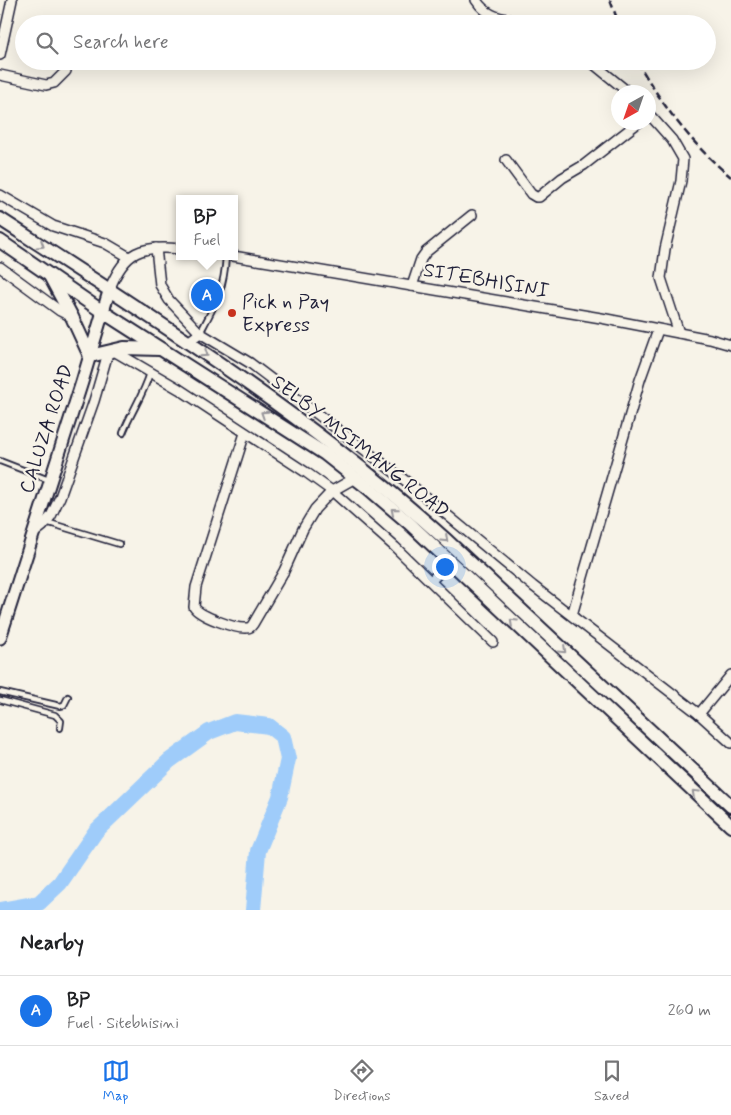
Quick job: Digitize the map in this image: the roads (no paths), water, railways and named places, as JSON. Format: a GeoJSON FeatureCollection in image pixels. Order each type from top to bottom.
{"type":"FeatureCollection","features":[{"type":"Feature","properties":{"kind":"main road","name":"SELBY MSIMANG ROAD"},"geometry":{"type":"LineString","coordinates":[[0,218],[110,288],[356,463],[405,503],[731,806]]}},
{"type":"Feature","properties":{"kind":"main road","name":"SELBY MSIMANG ROAD"},"geometry":{"type":"LineString","coordinates":[[0,241],[103,312],[325,454],[355,478],[409,524],[731,826]]}},
{"type":"Feature","properties":{"kind":"main road"},"geometry":{"type":"LineString","coordinates":[[50,276],[90,356],[133,348],[162,350]]}},
{"type":"Feature","properties":{"kind":"street"},"geometry":{"type":"LineString","coordinates":[[0,55],[12,0]]}},
{"type":"Feature","properties":{"kind":"street"},"geometry":{"type":"LineString","coordinates":[[476,0],[490,15]]}},
{"type":"Feature","properties":{"kind":"street"},"geometry":{"type":"LineString","coordinates":[[601,70],[619,85]]}},
{"type":"Feature","properties":{"kind":"street"},"geometry":{"type":"LineString","coordinates":[[0,75],[46,85],[54,83],[66,71]]}},
{"type":"Feature","properties":{"kind":"street"},"geometry":{"type":"LineString","coordinates":[[656,122],[672,140],[683,159],[681,181],[665,249],[661,278],[679,333]]}},
{"type":"Feature","properties":{"kind":"street"},"geometry":{"type":"LineString","coordinates":[[506,160],[526,189],[534,196],[539,196],[562,178],[584,165],[629,130]]}},
{"type":"Feature","properties":{"kind":"street"},"geometry":{"type":"LineString","coordinates":[[0,195],[53,226],[105,243],[129,257]]}},
{"type":"Feature","properties":{"kind":"street"},"geometry":{"type":"LineString","coordinates":[[412,286],[421,259],[426,252],[472,215]]}},
{"type":"Feature","properties":{"kind":"street"},"geometry":{"type":"LineString","coordinates":[[156,248],[160,285],[169,300],[200,333],[250,363],[411,485],[533,586],[699,714],[731,744]]}},
{"type":"Feature","properties":{"kind":"street"},"geometry":{"type":"LineString","coordinates":[[110,288],[129,257],[142,250],[156,248],[176,249]]}},
{"type":"Feature","properties":{"kind":"street","name":"SITEBHISINI"},"geometry":{"type":"LineString","coordinates":[[238,257],[679,333],[722,341],[731,345]]}},
{"type":"Feature","properties":{"kind":"street"},"geometry":{"type":"LineString","coordinates":[[0,267],[54,307],[72,317]]}},
{"type":"Feature","properties":{"kind":"street","name":"CALUZA ROAD"},"geometry":{"type":"LineString","coordinates":[[0,638],[110,288]]}},
{"type":"Feature","properties":{"kind":"street"},"geometry":{"type":"LineString","coordinates":[[572,615],[640,380],[658,330]]}},
{"type":"Feature","properties":{"kind":"street"},"geometry":{"type":"LineString","coordinates":[[188,342],[200,333]]}},
{"type":"Feature","properties":{"kind":"street"},"geometry":{"type":"LineString","coordinates":[[33,534],[51,516],[60,498],[111,352],[150,372],[245,432],[332,491],[431,581],[493,642]]}},
{"type":"Feature","properties":{"kind":"street"},"geometry":{"type":"LineString","coordinates":[[245,432],[196,587],[194,607],[199,614],[238,627],[246,628],[253,624],[284,571],[303,529],[315,509],[332,491],[355,478]]}},
{"type":"Feature","properties":{"kind":"street"},"geometry":{"type":"LineString","coordinates":[[431,581],[449,562]]}},
{"type":"Feature","properties":{"kind":"street"},"geometry":{"type":"LineString","coordinates":[[699,714],[731,676]]}},
{"type":"Feature","properties":{"kind":"lane"},"geometry":{"type":"LineString","coordinates":[[200,333],[219,298],[225,276],[226,260]]}},
{"type":"Feature","properties":{"kind":"lane"},"geometry":{"type":"LineString","coordinates":[[123,433],[128,419],[134,412],[145,389],[150,372]]}},
{"type":"Feature","properties":{"kind":"lane"},"geometry":{"type":"LineString","coordinates":[[0,461],[50,480]]}},
{"type":"Feature","properties":{"kind":"lane"},"geometry":{"type":"LineString","coordinates":[[46,522],[119,544]]}},
{"type":"Feature","properties":{"kind":"lane"},"geometry":{"type":"LineString","coordinates":[[0,692],[60,706],[64,705],[68,697]]}},
{"type":"Feature","properties":{"kind":"lane"},"geometry":{"type":"LineString","coordinates":[[0,700],[55,715],[61,721],[60,728]]}},
{"type":"Feature","properties":{"kind":"waterway"},"geometry":{"type":"LineString","coordinates":[[0,910],[39,903],[60,883],[96,831],[169,761],[209,732],[235,722],[269,726],[283,737],[288,759],[280,797],[258,851],[253,910]]}},
{"type":"Feature","properties":{"kind":"railway"},"geometry":{"type":"LineString","coordinates":[[610,0],[616,15]]}},
{"type":"Feature","properties":{"kind":"railway"},"geometry":{"type":"LineString","coordinates":[[643,70],[667,109],[679,124],[703,152],[731,177]]}},
{"type":"Feature","properties":{"kind":"place","name":"BP"},"geometry":{"type":"Point","coordinates":[207,295]}},
{"type":"Feature","properties":{"kind":"place","name":"Pick n Pay Express"},"geometry":{"type":"Point","coordinates":[232,313]}}]}
